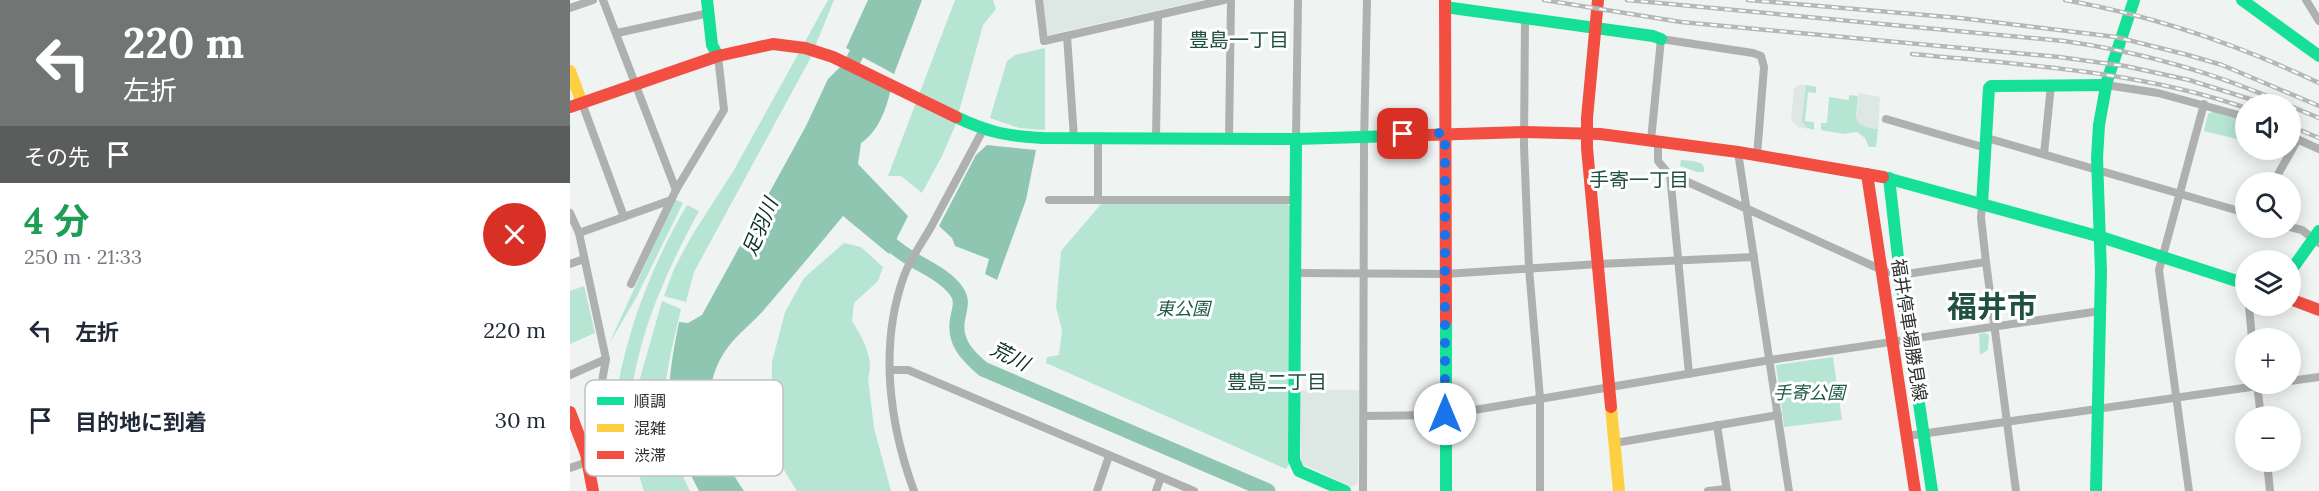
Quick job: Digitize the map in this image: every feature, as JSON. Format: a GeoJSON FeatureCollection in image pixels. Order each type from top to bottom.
{"type":"FeatureCollection","features":[{"type":"Feature","properties":{"kind":"street"},"geometry":{"type":"LineString","coordinates":[[570,8],[593,0]]}},
{"type":"Feature","properties":{"kind":"street"},"geometry":{"type":"LineString","coordinates":[[603,0],[676,190]]}},
{"type":"Feature","properties":{"kind":"street"},"geometry":{"type":"LineString","coordinates":[[1039,0],[1044,41],[1224,0]]}},
{"type":"Feature","properties":{"kind":"street"},"geometry":{"type":"LineString","coordinates":[[1229,139],[1231,0]]}},
{"type":"Feature","properties":{"kind":"street"},"geometry":{"type":"LineString","coordinates":[[1298,0],[1294,460],[1299,471],[1345,491]]}},
{"type":"Feature","properties":{"kind":"street"},"geometry":{"type":"LineString","coordinates":[[1363,491],[1364,136],[1367,0]]}},
{"type":"Feature","properties":{"kind":"street"},"geometry":{"type":"LineString","coordinates":[[1598,0],[1586,132],[1619,491]]}},
{"type":"Feature","properties":{"kind":"street"},"geometry":{"type":"LineString","coordinates":[[2096,491],[2101,237],[2097,170],[2099,122],[2106,85],[2134,0]]}},
{"type":"Feature","properties":{"kind":"street"},"geometry":{"type":"LineString","coordinates":[[2242,0],[2317,49]]}},
{"type":"Feature","properties":{"kind":"street"},"geometry":{"type":"LineString","coordinates":[[2306,0],[2319,21]]}},
{"type":"Feature","properties":{"kind":"street"},"geometry":{"type":"LineString","coordinates":[[1446,491],[1445,4],[1753,53],[1761,57],[1764,67],[1757,156]]}},
{"type":"Feature","properties":{"kind":"street"},"geometry":{"type":"LineString","coordinates":[[617,33],[708,6],[712,45],[718,56],[724,110],[676,190],[631,284]]}},
{"type":"Feature","properties":{"kind":"street"},"geometry":{"type":"LineString","coordinates":[[1156,139],[1158,15]]}},
{"type":"Feature","properties":{"kind":"street"},"geometry":{"type":"LineString","coordinates":[[1526,18],[1524,132],[1529,267],[1540,398],[1540,491]]}},
{"type":"Feature","properties":{"kind":"street"},"geometry":{"type":"LineString","coordinates":[[1067,36],[1074,138]]}},
{"type":"Feature","properties":{"kind":"street"},"geometry":{"type":"LineString","coordinates":[[1661,39],[1655,141],[1658,161],[1664,170],[1882,270],[1900,275],[1986,262]]}},
{"type":"Feature","properties":{"kind":"street"},"geometry":{"type":"LineString","coordinates":[[576,105],[718,56],[764,45],[780,45],[805,48],[833,57],[983,130],[1011,136],[1296,139],[1445,133],[1586,132],[1738,152],[1889,178],[2101,237],[2235,281]]}},
{"type":"Feature","properties":{"kind":"street"},"geometry":{"type":"LineString","coordinates":[[570,71],[576,105],[624,217]]}},
{"type":"Feature","properties":{"kind":"street"},"geometry":{"type":"LineString","coordinates":[[2044,154],[2051,85]]}},
{"type":"Feature","properties":{"kind":"street"},"geometry":{"type":"LineString","coordinates":[[2016,491],[1981,218],[1989,88],[1991,86],[2106,85],[2204,104],[2235,114]]}},
{"type":"Feature","properties":{"kind":"street"},"geometry":{"type":"LineString","coordinates":[[2189,491],[2159,270],[2204,104]]}},
{"type":"Feature","properties":{"kind":"street"},"geometry":{"type":"LineString","coordinates":[[1886,119],[2044,154],[2235,210]]}},
{"type":"Feature","properties":{"kind":"street"},"geometry":{"type":"LineString","coordinates":[[914,491],[903,461],[895,425],[889,333],[905,273],[983,130]]}},
{"type":"Feature","properties":{"kind":"street"},"geometry":{"type":"LineString","coordinates":[[1098,138],[1098,199]]}},
{"type":"Feature","properties":{"kind":"street"},"geometry":{"type":"LineString","coordinates":[[2301,140],[2319,149]]}},
{"type":"Feature","properties":{"kind":"street"},"geometry":{"type":"LineString","coordinates":[[1738,152],[1789,491]]}},
{"type":"Feature","properties":{"kind":"street"},"geometry":{"type":"LineString","coordinates":[[1670,174],[1689,374]]}},
{"type":"Feature","properties":{"kind":"street","name":"福井停車場勝見線"},"geometry":{"type":"LineString","coordinates":[[1867,174],[1915,491]]}},
{"type":"Feature","properties":{"kind":"street","name":"福井停車場勝見線"},"geometry":{"type":"LineString","coordinates":[[1889,178],[1900,275],[1932,491]]}},
{"type":"Feature","properties":{"kind":"street"},"geometry":{"type":"LineString","coordinates":[[579,233],[671,200]]}},
{"type":"Feature","properties":{"kind":"street"},"geometry":{"type":"LineString","coordinates":[[1049,200],[1296,200]]}},
{"type":"Feature","properties":{"kind":"street"},"geometry":{"type":"LineString","coordinates":[[570,213],[579,233],[606,359],[602,380]]}},
{"type":"Feature","properties":{"kind":"street"},"geometry":{"type":"LineString","coordinates":[[2301,230],[2317,238],[2301,258]]}},
{"type":"Feature","properties":{"kind":"street"},"geometry":{"type":"LineString","coordinates":[[1296,273],[1445,274],[1529,267],[1754,257]]}},
{"type":"Feature","properties":{"kind":"street"},"geometry":{"type":"LineString","coordinates":[[570,264],[584,259]]}},
{"type":"Feature","properties":{"kind":"street"},"geometry":{"type":"LineString","coordinates":[[2301,303],[2319,310]]}},
{"type":"Feature","properties":{"kind":"street"},"geometry":{"type":"LineString","coordinates":[[1364,416],[1445,414],[1770,360],[2100,311]]}},
{"type":"Feature","properties":{"kind":"street"},"geometry":{"type":"LineString","coordinates":[[570,375],[606,359]]}},
{"type":"Feature","properties":{"kind":"street"},"geometry":{"type":"LineString","coordinates":[[890,370],[908,370],[1194,491]]}},
{"type":"Feature","properties":{"kind":"street"},"geometry":{"type":"LineString","coordinates":[[2301,379],[2319,377]]}},
{"type":"Feature","properties":{"kind":"street"},"geometry":{"type":"LineString","coordinates":[[1907,436],[2235,388]]}},
{"type":"Feature","properties":{"kind":"street"},"geometry":{"type":"LineString","coordinates":[[570,412],[585,453]]}},
{"type":"Feature","properties":{"kind":"street"},"geometry":{"type":"LineString","coordinates":[[1615,443],[1778,415]]}},
{"type":"Feature","properties":{"kind":"street"},"geometry":{"type":"LineString","coordinates":[[1708,491],[1727,490],[1717,425]]}},
{"type":"Feature","properties":{"kind":"street"},"geometry":{"type":"LineString","coordinates":[[1097,491],[1109,456]]}},
{"type":"Feature","properties":{"kind":"street"},"geometry":{"type":"LineString","coordinates":[[570,468],[585,459]]}},
{"type":"Feature","properties":{"kind":"street"},"geometry":{"type":"LineString","coordinates":[[2268,472],[2270,491]]}},
{"type":"Feature","properties":{"kind":"street"},"geometry":{"type":"LineString","coordinates":[[590,476],[593,491]]}},
{"type":"Feature","properties":{"kind":"street"},"geometry":{"type":"LineString","coordinates":[[1156,491],[1161,477]]}},
{"type":"Feature","properties":{"kind":"shaded area"},"geometry":{"type":"Polygon","coordinates":[[[1042,0],[1203,0],[1048,35],[1042,0]]]}},
{"type":"Feature","properties":{"kind":"shaded area"},"geometry":{"type":"Polygon","coordinates":[[[1806,85],[1803,121],[1808,129],[1798,127],[1791,120],[1794,88],[1806,85]]]}},
{"type":"Feature","properties":{"kind":"shaded area"},"geometry":{"type":"Polygon","coordinates":[[[1859,93],[1880,97],[1878,129],[1862,127],[1858,124],[1856,120],[1859,93]]]}},
{"type":"Feature","properties":{"kind":"shaded area"},"geometry":{"type":"Polygon","coordinates":[[[1300,390],[1359,390],[1358,483],[1352,487],[1303,464],[1301,460],[1300,390]]]}},
{"type":"Feature","properties":{"kind":"green space"},"geometry":{"type":"Polygon","coordinates":[[[828,0],[834,0],[810,59],[694,272],[686,302],[664,296],[674,269],[691,237],[734,170],[828,0]]]}},
{"type":"Feature","properties":{"kind":"green space"},"geometry":{"type":"Polygon","coordinates":[[[955,0],[993,0],[996,9],[983,25],[955,126],[922,193],[901,176],[888,176],[955,0]]]}},
{"type":"Feature","properties":{"kind":"green space"},"geometry":{"type":"Polygon","coordinates":[[[1045,48],[1045,130],[1019,128],[990,118],[1007,61],[1015,55],[1045,48]]]}},
{"type":"Feature","properties":{"kind":"green space"},"geometry":{"type":"Polygon","coordinates":[[[1806,85],[1816,87],[1816,93],[1808,92],[1805,121],[1814,122],[1814,130],[1807,128],[1802,121],[1806,85]]]}},
{"type":"Feature","properties":{"kind":"green space"},"geometry":{"type":"Polygon","coordinates":[[[1849,95],[1858,96],[1856,116],[1859,124],[1878,129],[1876,147],[1869,147],[1865,138],[1857,132],[1843,134],[1821,130],[1821,123],[1827,123],[1829,97],[1849,100],[1849,95]]]}},
{"type":"Feature","properties":{"kind":"green space"},"geometry":{"type":"Polygon","coordinates":[[[2214,111],[2235,118],[2235,139],[2204,131],[2208,114],[2214,111]]]}},
{"type":"Feature","properties":{"kind":"green space"},"geometry":{"type":"Polygon","coordinates":[[[1681,160],[1701,163],[1704,172],[1680,166],[1681,160]]]}},
{"type":"Feature","properties":{"kind":"green space"},"geometry":{"type":"Polygon","coordinates":[[[675,199],[683,203],[636,298],[609,344],[675,199]]]}},
{"type":"Feature","properties":{"kind":"green space","name":"東公園"},"geometry":{"type":"Polygon","coordinates":[[[1101,204],[1288,204],[1291,209],[1290,463],[1286,469],[1046,363],[1047,357],[1059,355],[1062,330],[1056,307],[1061,251],[1101,204]]]}},
{"type":"Feature","properties":{"kind":"green space"},"geometry":{"type":"Polygon","coordinates":[[[687,205],[699,211],[658,296],[639,354],[634,380],[619,380],[635,318],[663,249],[687,205]]]}},
{"type":"Feature","properties":{"kind":"green space"},"geometry":{"type":"Polygon","coordinates":[[[844,243],[861,247],[883,267],[878,281],[854,303],[852,321],[869,356],[868,378],[874,428],[891,491],[797,491],[783,468],[783,380],[772,380],[772,362],[785,312],[804,278],[844,243]]]}},
{"type":"Feature","properties":{"kind":"green space"},"geometry":{"type":"Polygon","coordinates":[[[584,286],[595,333],[570,344],[570,291],[584,286]]]}},
{"type":"Feature","properties":{"kind":"green space"},"geometry":{"type":"Polygon","coordinates":[[[662,301],[681,309],[667,380],[640,380],[662,301]]]}},
{"type":"Feature","properties":{"kind":"green space"},"geometry":{"type":"Polygon","coordinates":[[[1979,334],[1989,335],[1988,350],[1980,355],[1979,334]]]}},
{"type":"Feature","properties":{"kind":"green space","name":"手寄公園"},"geometry":{"type":"Polygon","coordinates":[[[1833,357],[1842,420],[1784,427],[1776,365],[1833,357]]]}},
{"type":"Feature","properties":{"kind":"green space"},"geometry":{"type":"Polygon","coordinates":[[[683,476],[690,491],[644,491],[640,477],[683,476]]]}},
{"type":"Feature","properties":{"kind":"water"},"geometry":{"type":"Polygon","coordinates":[[[868,0],[922,0],[894,74],[846,48],[868,0]]]}},
{"type":"Feature","properties":{"kind":"water"},"geometry":{"type":"Polygon","coordinates":[[[842,65],[891,89],[877,126],[861,143],[858,164],[908,216],[889,254],[843,216],[763,311],[728,347],[717,365],[713,380],[670,380],[679,322],[688,323],[702,315],[806,126],[828,79],[842,65]]]}},
{"type":"Feature","properties":{"kind":"water"},"geometry":{"type":"Polygon","coordinates":[[[987,145],[1036,150],[1026,200],[997,280],[985,274],[989,259],[955,246],[952,238],[939,226],[976,155],[987,145]]]}},
{"type":"Feature","properties":{"kind":"water"},"geometry":{"type":"Polygon","coordinates":[[[691,476],[735,476],[744,491],[699,491],[691,476]]]}},
{"type":"Feature","properties":{"kind":"waterway","name":"足羽川"},"geometry":{"type":"LineString","coordinates":[[845,77],[883,0]]}},
{"type":"Feature","properties":{"kind":"waterway","name":"荒川"},"geometry":{"type":"LineString","coordinates":[[878,234],[904,254],[946,280],[957,292],[960,303],[957,323],[958,337],[968,355],[983,369],[1268,491]]}},
{"type":"Feature","properties":{"kind":"railway"},"geometry":{"type":"LineString","coordinates":[[1544,0],[1681,22],[2059,57],[2125,66],[2189,80],[2235,94]]}},
{"type":"Feature","properties":{"kind":"railway"},"geometry":{"type":"LineString","coordinates":[[1627,0],[2064,41],[2122,51],[2178,65],[2261,94]]}},
{"type":"Feature","properties":{"kind":"railway"},"geometry":{"type":"LineString","coordinates":[[1748,0],[1960,18],[2116,37],[2222,65],[2319,106]]}},
{"type":"Feature","properties":{"kind":"railway"},"geometry":{"type":"LineString","coordinates":[[2065,0],[2131,14],[2195,33],[2257,56],[2319,83]]}},
{"type":"Feature","properties":{"kind":"railway"},"geometry":{"type":"LineString","coordinates":[[1912,54],[2081,71],[2164,86],[2235,105]]}},
{"type":"Feature","properties":{"kind":"railway"},"geometry":{"type":"LineString","coordinates":[[2301,111],[2319,118]]}},
{"type":"Feature","properties":{"kind":"railway"},"geometry":{"type":"LineString","coordinates":[[2301,131],[2319,138]]}},
{"type":"Feature","properties":{"kind":"traffic: fast"},"geometry":{"type":"LineString","coordinates":[[707,0],[712,45],[718,56]]}},
{"type":"Feature","properties":{"kind":"traffic: fast"},"geometry":{"type":"LineString","coordinates":[[2096,491],[2101,272],[2097,158],[2099,125],[2107,81],[2134,0]]}},
{"type":"Feature","properties":{"kind":"traffic: fast"},"geometry":{"type":"LineString","coordinates":[[2242,0],[2319,56]]}},
{"type":"Feature","properties":{"kind":"traffic: fast"},"geometry":{"type":"LineString","coordinates":[[1445,7],[1661,39]]}},
{"type":"Feature","properties":{"kind":"traffic: fast"},"geometry":{"type":"LineString","coordinates":[[1982,204],[1989,88],[1991,86],[2106,85]]}},
{"type":"Feature","properties":{"kind":"traffic: fast"},"geometry":{"type":"LineString","coordinates":[[956,117],[999,133],[1043,138],[1296,139],[1395,136]]}},
{"type":"Feature","properties":{"kind":"traffic: fast"},"geometry":{"type":"LineString","coordinates":[[1296,139],[1294,460],[1299,471],[1345,491]]}},
{"type":"Feature","properties":{"kind":"traffic: fast"},"geometry":{"type":"LineString","coordinates":[[1883,177],[2101,237],[2235,280]]}},
{"type":"Feature","properties":{"kind":"traffic: fast"},"geometry":{"type":"LineString","coordinates":[[1889,178],[1900,275],[1932,491]]}},
{"type":"Feature","properties":{"kind":"traffic: fast"},"geometry":{"type":"LineString","coordinates":[[2301,256],[2319,231]]}},
{"type":"Feature","properties":{"kind":"traffic: fast"},"geometry":{"type":"LineString","coordinates":[[1446,321],[1446,491]]}},
{"type":"Feature","properties":{"kind":"traffic: slow"},"geometry":{"type":"LineString","coordinates":[[570,71],[582,103]]}},
{"type":"Feature","properties":{"kind":"traffic: slow"},"geometry":{"type":"LineString","coordinates":[[1611,407],[1619,491]]}},
{"type":"Feature","properties":{"kind":"traffic: jam"},"geometry":{"type":"LineString","coordinates":[[1445,0],[1446,321]]}},
{"type":"Feature","properties":{"kind":"traffic: jam"},"geometry":{"type":"LineString","coordinates":[[1598,0],[1587,118],[1587,148],[1611,407]]}},
{"type":"Feature","properties":{"kind":"traffic: jam"},"geometry":{"type":"LineString","coordinates":[[570,107],[718,56],[773,44],[805,48],[833,57],[956,117]]}},
{"type":"Feature","properties":{"kind":"traffic: jam"},"geometry":{"type":"LineString","coordinates":[[1395,136],[1524,132],[1600,134],[1738,152],[1883,177]]}},
{"type":"Feature","properties":{"kind":"traffic: jam"},"geometry":{"type":"LineString","coordinates":[[1867,174],[1915,491]]}},
{"type":"Feature","properties":{"kind":"traffic: jam"},"geometry":{"type":"LineString","coordinates":[[2301,303],[2319,310]]}},
{"type":"Feature","properties":{"kind":"traffic: jam"},"geometry":{"type":"LineString","coordinates":[[570,412],[585,451]]}},
{"type":"Feature","properties":{"kind":"traffic: jam"},"geometry":{"type":"LineString","coordinates":[[590,476],[593,491]]}},
{"type":"Feature","properties":{"kind":"district","name":"豊島一丁目"},"geometry":{"type":"Point","coordinates":[1239,40]}},
{"type":"Feature","properties":{"kind":"district","name":"手寄一丁目"},"geometry":{"type":"Point","coordinates":[1639,180]}},
{"type":"Feature","properties":{"kind":"district","name":"福井市"},"geometry":{"type":"Point","coordinates":[1992,307]}},
{"type":"Feature","properties":{"kind":"district","name":"豊島二丁目"},"geometry":{"type":"Point","coordinates":[1277,382]}},
{"type":"Feature","properties":{"kind":"route"},"geometry":{"type":"LineString","coordinates":[[1403,134],[1445,133],[1445,414]]}}]}
